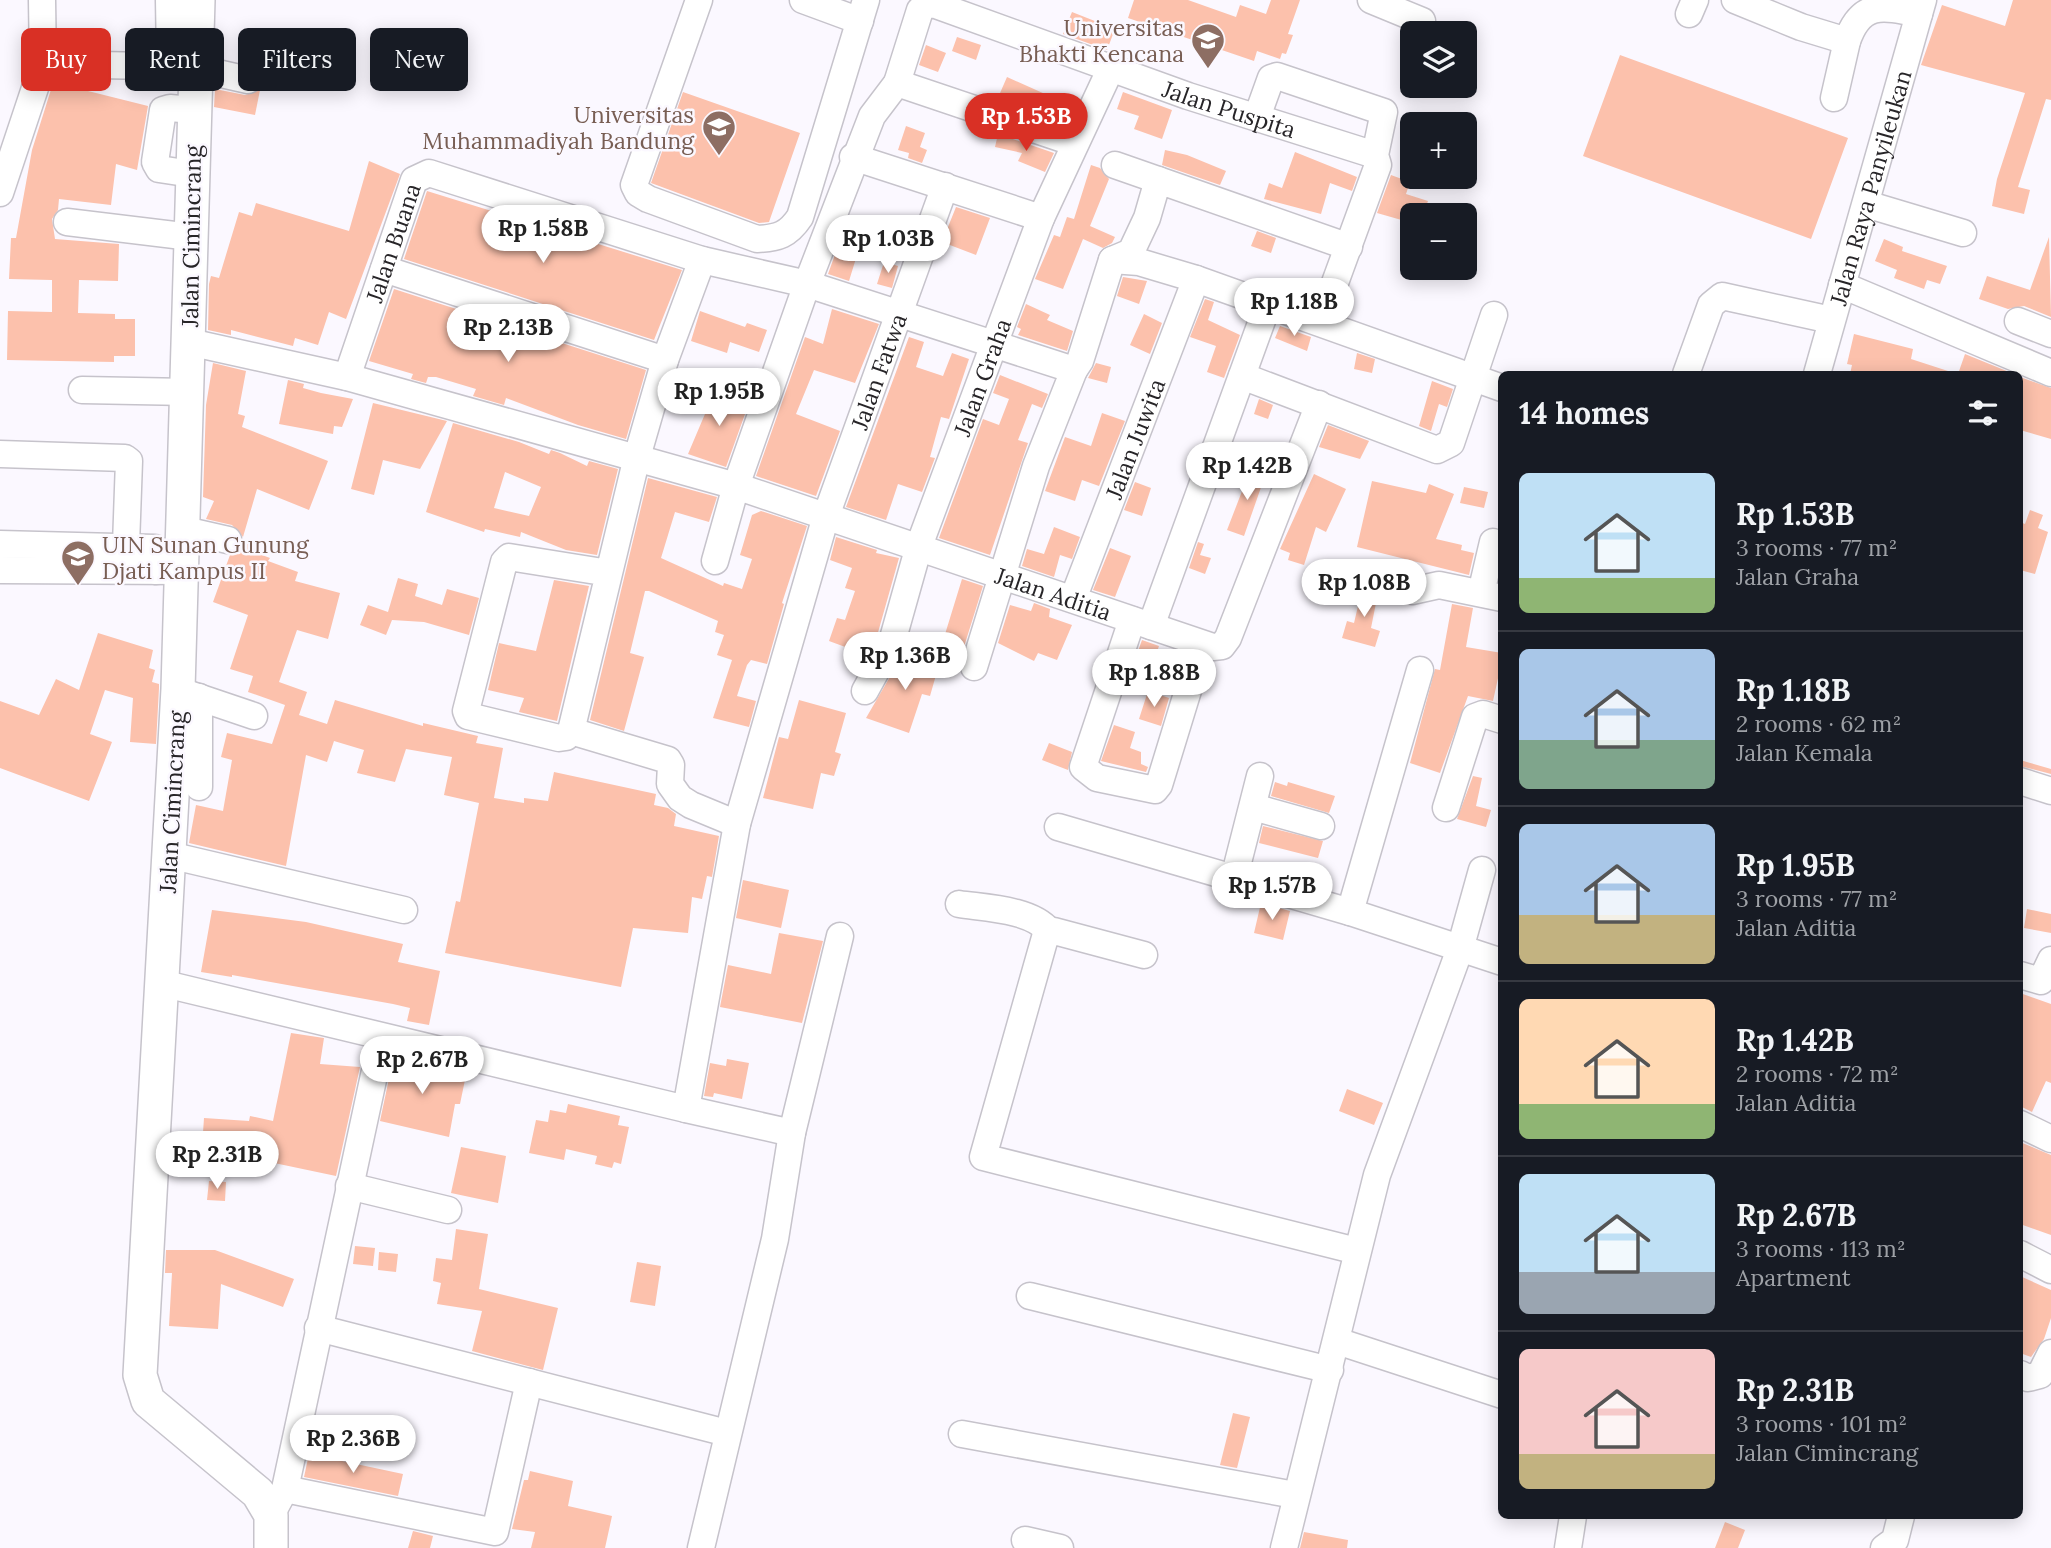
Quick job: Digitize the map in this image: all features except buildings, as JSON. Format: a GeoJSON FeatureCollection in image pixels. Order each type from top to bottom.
{"type":"FeatureCollection","features":[{"type":"Feature","properties":{"kind":"main road","name":"Jalan Cimincrang"},"geometry":{"type":"LineString","coordinates":[[197,28],[198,0]]}},
{"type":"Feature","properties":{"kind":"main road","name":"Jalan Cimincrang"},"geometry":{"type":"LineString","coordinates":[[194,91],[184,530],[169,571],[189,693],[169,855],[140,1375],[148,1401],[258,1493],[278,1502]]}},
{"type":"Feature","properties":{"kind":"main road"},"geometry":{"type":"LineString","coordinates":[[271,1548],[278,1502]]}},
{"type":"Feature","properties":{"kind":"street"},"geometry":{"type":"LineString","coordinates":[[42,0],[42,28]]}},
{"type":"Feature","properties":{"kind":"street"},"geometry":{"type":"LineString","coordinates":[[111,65],[152,66],[167,61],[170,57],[169,0]]}},
{"type":"Feature","properties":{"kind":"street"},"geometry":{"type":"LineString","coordinates":[[699,0],[634,185],[638,193],[648,199],[757,239],[775,238],[790,232],[800,217],[863,10],[803,0]]}},
{"type":"Feature","properties":{"kind":"street"},"geometry":{"type":"LineString","coordinates":[[1371,0],[1422,21]]}},
{"type":"Feature","properties":{"kind":"street"},"geometry":{"type":"LineString","coordinates":[[1735,0],[1801,27],[1847,41]]}},
{"type":"Feature","properties":{"kind":"street","name":"Jalan Puspita"},"geometry":{"type":"LineString","coordinates":[[897,83],[920,10],[927,4],[936,5],[1111,68],[1375,155]]}},
{"type":"Feature","properties":{"kind":"street"},"geometry":{"type":"LineString","coordinates":[[1834,98],[1854,21],[1864,13],[1921,7]]}},
{"type":"Feature","properties":{"kind":"street","name":"Jalan Raya Panyileukan"},"geometry":{"type":"LineString","coordinates":[[1818,371],[1921,7]]}},
{"type":"Feature","properties":{"kind":"street","name":"Jalan Graha"},"geometry":{"type":"LineString","coordinates":[[865,691],[892,642],[919,546],[1041,219],[1111,68]]}},
{"type":"Feature","properties":{"kind":"street"},"geometry":{"type":"LineString","coordinates":[[1257,117],[1271,78],[1277,76],[1381,109],[1385,116],[1375,155],[1378,164],[1321,321]]}},
{"type":"Feature","properties":{"kind":"street"},"geometry":{"type":"LineString","coordinates":[[715,562],[736,486],[853,158],[872,117],[897,83],[1075,143]]}},
{"type":"Feature","properties":{"kind":"street"},"geometry":{"type":"LineString","coordinates":[[0,192],[34,91]]}},
{"type":"Feature","properties":{"kind":"street"},"geometry":{"type":"LineString","coordinates":[[853,158],[1041,219]]}},
{"type":"Feature","properties":{"kind":"street"},"geometry":{"type":"LineString","coordinates":[[1115,166],[1349,247]]}},
{"type":"Feature","properties":{"kind":"street","name":"Jalan Buana"},"geometry":{"type":"LineString","coordinates":[[347,377],[414,180],[429,173],[702,260],[807,284],[1074,370]]}},
{"type":"Feature","properties":{"kind":"street"},"geometry":{"type":"LineString","coordinates":[[974,667],[1036,466],[1074,370],[1080,362],[1112,260],[1131,252],[1147,219],[1158,180]]}},
{"type":"Feature","properties":{"kind":"street","name":"Jalan Fatwa"},"geometry":{"type":"LineString","coordinates":[[686,1109],[737,824],[826,516],[901,314],[944,186]]}},
{"type":"Feature","properties":{"kind":"street"},"geometry":{"type":"LineString","coordinates":[[1866,204],[1963,233]]}},
{"type":"Feature","properties":{"kind":"street"},"geometry":{"type":"LineString","coordinates":[[67,222],[191,237]]}},
{"type":"Feature","properties":{"kind":"street"},"geometry":{"type":"LineString","coordinates":[[609,573],[509,556],[505,562],[466,711],[474,719],[559,738],[566,737],[571,731],[637,457],[665,360],[702,260]]}},
{"type":"Feature","properties":{"kind":"street"},"geometry":{"type":"LineString","coordinates":[[1112,260],[1139,262],[1196,279],[1321,321],[1498,387]]}},
{"type":"Feature","properties":{"kind":"street"},"geometry":{"type":"LineString","coordinates":[[384,269],[665,360]]}},
{"type":"Feature","properties":{"kind":"street","name":"Jalan Juwita"},"geometry":{"type":"LineString","coordinates":[[1073,599],[1196,279]]}},
{"type":"Feature","properties":{"kind":"street"},"geometry":{"type":"LineString","coordinates":[[1842,285],[2051,373]]}},
{"type":"Feature","properties":{"kind":"street"},"geometry":{"type":"LineString","coordinates":[[1687,371],[1711,305],[1722,296],[1831,320]]}},
{"type":"Feature","properties":{"kind":"street"},"geometry":{"type":"LineString","coordinates":[[1197,643],[1201,648],[1159,785],[1154,790],[1097,778],[1083,767],[1242,376],[1268,304]]}},
{"type":"Feature","properties":{"kind":"street"},"geometry":{"type":"LineString","coordinates":[[1242,376],[1437,450],[1444,449],[1451,443],[1494,315]]}},
{"type":"Feature","properties":{"kind":"street"},"geometry":{"type":"LineString","coordinates":[[2018,321],[2051,334]]}},
{"type":"Feature","properties":{"kind":"street","name":"Jalan Aditia"},"geometry":{"type":"LineString","coordinates":[[188,342],[347,377],[736,486],[1002,574],[1197,643],[1219,648],[1227,638],[1319,404]]}},
{"type":"Feature","properties":{"kind":"street"},"geometry":{"type":"LineString","coordinates":[[82,390],[189,392]]}},
{"type":"Feature","properties":{"kind":"street"},"geometry":{"type":"LineString","coordinates":[[0,454],[125,458],[129,461],[126,545]]}},
{"type":"Feature","properties":{"kind":"street"},"geometry":{"type":"LineString","coordinates":[[184,530],[228,540]]}},
{"type":"Feature","properties":{"kind":"street"},"geometry":{"type":"LineString","coordinates":[[1412,591],[1439,585],[1491,596],[1493,542]]}},
{"type":"Feature","properties":{"kind":"street"},"geometry":{"type":"LineString","coordinates":[[0,544],[126,545],[155,548],[169,571]]}},
{"type":"Feature","properties":{"kind":"street"},"geometry":{"type":"LineString","coordinates":[[0,570],[169,571]]}},
{"type":"Feature","properties":{"kind":"street"},"geometry":{"type":"LineString","coordinates":[[1350,912],[1420,670]]}},
{"type":"Feature","properties":{"kind":"street"},"geometry":{"type":"LineString","coordinates":[[199,787],[189,693],[254,716]]}},
{"type":"Feature","properties":{"kind":"street"},"geometry":{"type":"LineString","coordinates":[[1446,808],[1475,717],[1483,714],[1498,719]]}},
{"type":"Feature","properties":{"kind":"street"},"geometry":{"type":"LineString","coordinates":[[571,731],[668,760],[671,765],[670,784],[680,799],[737,824]]}},
{"type":"Feature","properties":{"kind":"street"},"geometry":{"type":"LineString","coordinates":[[1234,878],[1261,776]]}},
{"type":"Feature","properties":{"kind":"street"},"geometry":{"type":"LineString","coordinates":[[2023,782],[2051,791]]}},
{"type":"Feature","properties":{"kind":"street"},"geometry":{"type":"LineString","coordinates":[[1253,807],[1321,826]]}},
{"type":"Feature","properties":{"kind":"street"},"geometry":{"type":"LineString","coordinates":[[1058,827],[1350,912],[1498,961]]}},
{"type":"Feature","properties":{"kind":"street"},"geometry":{"type":"LineString","coordinates":[[169,855],[404,910]]}},
{"type":"Feature","properties":{"kind":"street"},"geometry":{"type":"LineString","coordinates":[[1284,1548],[1295,1495],[1338,1340],[1377,1175],[1460,949],[1482,870]]}},
{"type":"Feature","properties":{"kind":"street"},"geometry":{"type":"LineString","coordinates":[[959,904],[1012,913],[1038,921],[1049,931],[1144,955]]}},
{"type":"Feature","properties":{"kind":"street"},"geometry":{"type":"LineString","coordinates":[[1049,931],[1045,934],[983,1157],[1357,1251]]}},
{"type":"Feature","properties":{"kind":"street"},"geometry":{"type":"LineString","coordinates":[[701,1548],[775,1238],[792,1133],[840,936]]}},
{"type":"Feature","properties":{"kind":"street"},"geometry":{"type":"LineString","coordinates":[[2023,976],[2041,981],[2051,960]]}},
{"type":"Feature","properties":{"kind":"street"},"geometry":{"type":"LineString","coordinates":[[160,983],[382,1038],[792,1133]]}},
{"type":"Feature","properties":{"kind":"street"},"geometry":{"type":"LineString","coordinates":[[382,1038],[278,1502],[495,1540],[528,1382]]}},
{"type":"Feature","properties":{"kind":"street"},"geometry":{"type":"LineString","coordinates":[[2023,1125],[2049,1132]]}},
{"type":"Feature","properties":{"kind":"street"},"geometry":{"type":"LineString","coordinates":[[349,1186],[448,1210]]}},
{"type":"Feature","properties":{"kind":"street"},"geometry":{"type":"LineString","coordinates":[[2023,1256],[2051,1270]]}},
{"type":"Feature","properties":{"kind":"street"},"geometry":{"type":"LineString","coordinates":[[1030,1296],[1330,1370]]}},
{"type":"Feature","properties":{"kind":"street"},"geometry":{"type":"LineString","coordinates":[[318,1328],[727,1433]]}},
{"type":"Feature","properties":{"kind":"street"},"geometry":{"type":"LineString","coordinates":[[1338,1340],[1498,1394]]}},
{"type":"Feature","properties":{"kind":"street"},"geometry":{"type":"LineString","coordinates":[[2023,1376],[2028,1378],[2040,1375],[2051,1353]]}},
{"type":"Feature","properties":{"kind":"street"},"geometry":{"type":"LineString","coordinates":[[962,1434],[1295,1495]]}},
{"type":"Feature","properties":{"kind":"street"},"geometry":{"type":"LineString","coordinates":[[1568,1548],[1573,1519]]}},
{"type":"Feature","properties":{"kind":"street"},"geometry":{"type":"LineString","coordinates":[[1884,1548],[1895,1540],[1900,1519]]}},
{"type":"Feature","properties":{"kind":"street"},"geometry":{"type":"LineString","coordinates":[[1025,1540],[1060,1548]]}},
{"type":"Feature","properties":{"kind":"place","name":"Universitas Bhakti Kencana"},"geometry":{"type":"Point","coordinates":[1208,70]}},
{"type":"Feature","properties":{"kind":"place","name":"Universitas Muhammadiyah Bandung"},"geometry":{"type":"Point","coordinates":[719,157]}},
{"type":"Feature","properties":{"kind":"place","name":"UIN Sunan Gunung Djati Kampus II"},"geometry":{"type":"Point","coordinates":[78,587]}}]}
